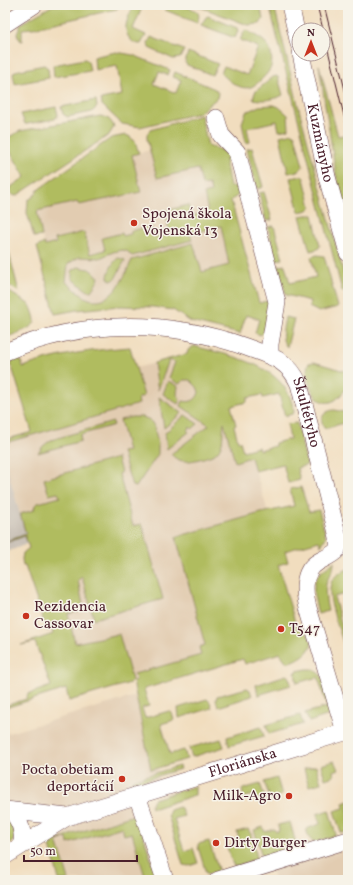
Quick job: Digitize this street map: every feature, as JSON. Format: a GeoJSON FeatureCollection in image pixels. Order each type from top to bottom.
{"type":"FeatureCollection","features":[{"type":"Feature","properties":{"kind":"street"},"geometry":{"type":"LineString","coordinates":[[5,24],[34,5]]}},
{"type":"Feature","properties":{"kind":"street"},"geometry":{"type":"LineString","coordinates":[[290,5],[294,22]]}},
{"type":"Feature","properties":{"kind":"street","name":"Kuzmányho"},"geometry":{"type":"LineString","coordinates":[[303,62],[327,177],[348,254]]}},
{"type":"Feature","properties":{"kind":"street"},"geometry":{"type":"LineString","coordinates":[[216,118],[221,135],[237,152],[277,302],[270,344],[270,356]]}},
{"type":"Feature","properties":{"kind":"street","name":"Škultétyho"},"geometry":{"type":"LineString","coordinates":[[5,352],[50,336],[86,329],[123,326],[170,329],[200,334],[270,356],[288,366],[299,384],[337,532],[337,550],[315,564],[309,570],[305,594],[346,731]]}},
{"type":"Feature","properties":{"kind":"street","name":"Floriánska"},"geometry":{"type":"LineString","coordinates":[[5,856],[67,817],[346,731]]}},
{"type":"Feature","properties":{"kind":"street"},"geometry":{"type":"LineString","coordinates":[[137,795],[165,880]]}},
{"type":"Feature","properties":{"kind":"street"},"geometry":{"type":"LineString","coordinates":[[8,810],[67,817]]}},
{"type":"Feature","properties":{"kind":"street"},"geometry":{"type":"LineString","coordinates":[[8,810],[20,822],[22,828],[22,845]]}},
{"type":"Feature","properties":{"kind":"street"},"geometry":{"type":"LineString","coordinates":[[218,880],[348,840]]}},
{"type":"Feature","properties":{"kind":"shaded area","name":"Spojená škola Vojenská 13"},"geometry":{"type":"Polygon","coordinates":[[[191,139],[210,153],[246,294],[181,296],[60,310],[37,211],[33,206],[132,155],[191,139]]]}},
{"type":"Feature","properties":{"kind":"shaded area"},"geometry":{"type":"Polygon","coordinates":[[[188,354],[220,408],[235,461],[251,457],[268,512],[261,514],[226,651],[134,681],[131,680],[130,683],[69,701],[35,562],[5,461],[5,443],[39,433],[136,368],[188,354]]]}},
{"type":"Feature","properties":{"kind":"shaded area"},"geometry":{"type":"Polygon","coordinates":[[[5,460],[29,543],[5,553],[5,460]]]}},
{"type":"Feature","properties":{"kind":"shaded area"},"geometry":{"type":"Polygon","coordinates":[[[139,695],[162,787],[138,795],[165,880],[59,880],[49,842],[67,817],[5,809],[5,734],[139,695]]]}},
{"type":"Feature","properties":{"kind":"shaded area"},"geometry":{"type":"Polygon","coordinates":[[[348,840],[348,880],[274,880],[269,864],[348,840]]]}},
{"type":"Feature","properties":{"kind":"green space"},"geometry":{"type":"Polygon","coordinates":[[[53,5],[119,5],[117,9],[33,28],[22,29],[22,41],[20,40],[17,34],[21,24],[53,5]]]}},
{"type":"Feature","properties":{"kind":"green space"},"geometry":{"type":"Polygon","coordinates":[[[134,5],[143,5],[133,29],[146,35],[141,44],[135,43],[131,40],[126,31],[128,18],[134,5]]]}},
{"type":"Feature","properties":{"kind":"green space"},"geometry":{"type":"Polygon","coordinates":[[[166,5],[183,6],[196,11],[199,15],[197,23],[165,10],[166,5]]]}},
{"type":"Feature","properties":{"kind":"green space"},"geometry":{"type":"Polygon","coordinates":[[[195,5],[260,5],[263,19],[260,24],[248,25],[195,5]]]}},
{"type":"Feature","properties":{"kind":"green space"},"geometry":{"type":"Polygon","coordinates":[[[269,5],[274,5],[300,113],[348,289],[348,292],[346,293],[342,291],[269,5]]]}},
{"type":"Feature","properties":{"kind":"green space"},"geometry":{"type":"Polygon","coordinates":[[[208,16],[237,28],[238,31],[235,38],[201,25],[208,16]]]}},
{"type":"Feature","properties":{"kind":"green space"},"geometry":{"type":"Polygon","coordinates":[[[245,30],[267,44],[272,59],[270,70],[254,86],[247,88],[234,84],[221,73],[224,66],[247,75],[258,47],[240,40],[245,30]]]}},
{"type":"Feature","properties":{"kind":"green space"},"geometry":{"type":"Polygon","coordinates":[[[151,37],[184,50],[180,58],[173,59],[149,48],[148,43],[151,37]]]}},
{"type":"Feature","properties":{"kind":"green space"},"geometry":{"type":"Polygon","coordinates":[[[116,52],[133,55],[170,70],[168,75],[159,72],[154,84],[176,93],[181,80],[173,77],[175,72],[215,89],[218,93],[217,98],[199,113],[140,127],[122,124],[102,105],[101,99],[122,95],[117,66],[95,70],[94,57],[116,52]]]}},
{"type":"Feature","properties":{"kind":"green space"},"geometry":{"type":"Polygon","coordinates":[[[188,52],[218,64],[212,75],[187,65],[185,63],[188,52]]]}},
{"type":"Feature","properties":{"kind":"green space"},"geometry":{"type":"Polygon","coordinates":[[[85,59],[88,61],[90,71],[54,77],[53,65],[85,59]]]}},
{"type":"Feature","properties":{"kind":"green space"},"geometry":{"type":"Polygon","coordinates":[[[44,65],[48,68],[49,78],[15,84],[13,74],[15,71],[44,65]]]}},
{"type":"Feature","properties":{"kind":"green space"},"geometry":{"type":"Polygon","coordinates":[[[319,65],[338,136],[344,135],[348,150],[348,218],[336,175],[319,65]]]}},
{"type":"Feature","properties":{"kind":"green space"},"geometry":{"type":"Polygon","coordinates":[[[277,76],[283,95],[268,100],[253,99],[255,92],[273,77],[277,76]]]}},
{"type":"Feature","properties":{"kind":"green space"},"geometry":{"type":"Polygon","coordinates":[[[96,100],[97,107],[92,112],[67,117],[63,114],[61,107],[96,100]]]}},
{"type":"Feature","properties":{"kind":"green space"},"geometry":{"type":"Polygon","coordinates":[[[274,105],[279,107],[288,115],[289,129],[279,131],[277,121],[247,128],[250,142],[246,143],[242,123],[246,112],[259,106],[274,105]]]}},
{"type":"Feature","properties":{"kind":"green space"},"geometry":{"type":"Polygon","coordinates":[[[56,107],[58,115],[55,119],[25,124],[21,114],[56,107]]]}},
{"type":"Feature","properties":{"kind":"green space"},"geometry":{"type":"Polygon","coordinates":[[[201,115],[208,146],[230,153],[233,158],[225,160],[230,187],[239,186],[240,191],[237,196],[231,200],[259,303],[271,300],[265,331],[261,335],[255,333],[259,319],[246,315],[240,334],[191,322],[173,310],[153,307],[120,306],[77,310],[55,314],[37,247],[44,243],[45,246],[56,243],[55,239],[84,232],[90,254],[105,250],[102,238],[122,233],[123,236],[131,234],[131,231],[151,226],[155,237],[170,234],[165,211],[188,205],[191,216],[208,212],[204,194],[211,192],[209,184],[202,185],[198,169],[157,178],[147,139],[147,134],[150,130],[201,115]],[[221,226],[190,234],[192,240],[132,256],[127,251],[122,250],[100,258],[79,257],[68,264],[66,282],[86,298],[98,300],[105,298],[117,288],[132,260],[193,243],[202,272],[229,265],[221,226]]]}},
{"type":"Feature","properties":{"kind":"green space"},"geometry":{"type":"Polygon","coordinates":[[[100,116],[107,118],[114,127],[109,135],[16,196],[12,195],[8,189],[25,177],[10,151],[5,154],[5,139],[20,131],[100,116]]]}},
{"type":"Feature","properties":{"kind":"green space"},"geometry":{"type":"Polygon","coordinates":[[[292,133],[295,135],[303,166],[299,171],[288,173],[280,136],[292,133]]]}},
{"type":"Feature","properties":{"kind":"green space"},"geometry":{"type":"Polygon","coordinates":[[[126,135],[133,140],[139,153],[132,155],[141,192],[79,205],[77,202],[37,211],[42,236],[34,237],[27,213],[28,200],[33,197],[39,189],[111,138],[126,135]]]}},
{"type":"Feature","properties":{"kind":"green space"},"geometry":{"type":"Polygon","coordinates":[[[252,148],[263,187],[257,189],[247,149],[252,148]]]}},
{"type":"Feature","properties":{"kind":"green space"},"geometry":{"type":"Polygon","coordinates":[[[302,176],[304,178],[311,207],[308,210],[299,212],[290,178],[302,176]]]}},
{"type":"Feature","properties":{"kind":"green space"},"geometry":{"type":"Polygon","coordinates":[[[264,192],[272,220],[266,221],[259,193],[264,192]]]}},
{"type":"Feature","properties":{"kind":"green space"},"geometry":{"type":"Polygon","coordinates":[[[313,215],[320,246],[318,249],[310,251],[300,216],[313,215]]]}},
{"type":"Feature","properties":{"kind":"green space"},"geometry":{"type":"Polygon","coordinates":[[[274,226],[283,259],[276,260],[268,227],[274,226]]]}},
{"type":"Feature","properties":{"kind":"green space"},"geometry":{"type":"Polygon","coordinates":[[[5,237],[19,292],[5,283],[5,237]]]}},
{"type":"Feature","properties":{"kind":"green space"},"geometry":{"type":"Polygon","coordinates":[[[317,255],[324,256],[338,307],[319,312],[309,307],[310,301],[286,295],[278,266],[285,265],[290,283],[316,277],[311,257],[317,255]]]}},
{"type":"Feature","properties":{"kind":"green space"},"geometry":{"type":"Polygon","coordinates":[[[118,258],[125,260],[115,279],[112,281],[108,278],[109,272],[118,258]]]}},
{"type":"Feature","properties":{"kind":"green space"},"geometry":{"type":"Polygon","coordinates":[[[78,267],[89,269],[99,277],[91,291],[88,291],[72,279],[72,271],[78,267]]]}},
{"type":"Feature","properties":{"kind":"green space"},"geometry":{"type":"Polygon","coordinates":[[[5,289],[30,305],[35,321],[34,324],[27,329],[5,338],[5,289]]]}},
{"type":"Feature","properties":{"kind":"green space"},"geometry":{"type":"Polygon","coordinates":[[[285,317],[294,319],[287,347],[283,340],[285,317]]]}},
{"type":"Feature","properties":{"kind":"green space"},"geometry":{"type":"Polygon","coordinates":[[[194,346],[248,362],[261,368],[283,385],[290,397],[294,412],[292,414],[285,416],[279,394],[263,398],[262,395],[247,398],[247,402],[231,406],[236,425],[234,426],[238,441],[240,441],[243,451],[258,447],[259,450],[275,446],[275,443],[290,439],[287,424],[297,423],[307,465],[297,468],[300,480],[288,483],[283,464],[255,471],[251,457],[235,462],[224,423],[220,449],[213,455],[196,460],[185,461],[175,458],[171,454],[209,425],[181,406],[183,401],[186,402],[195,399],[199,392],[197,387],[190,380],[184,380],[179,384],[169,378],[175,362],[169,360],[158,390],[154,363],[187,354],[188,350],[194,346]]]}},
{"type":"Feature","properties":{"kind":"green space"},"geometry":{"type":"Polygon","coordinates":[[[130,347],[144,396],[138,398],[139,404],[5,443],[5,432],[8,439],[32,432],[11,364],[18,353],[23,367],[76,353],[130,347]]]}},
{"type":"Feature","properties":{"kind":"green space"},"geometry":{"type":"Polygon","coordinates":[[[314,362],[348,372],[348,386],[335,400],[328,403],[321,401],[312,390],[307,374],[307,368],[309,363],[314,362]]]}},
{"type":"Feature","properties":{"kind":"green space"},"geometry":{"type":"Polygon","coordinates":[[[168,381],[178,386],[177,394],[180,399],[178,404],[163,394],[168,381]]]}},
{"type":"Feature","properties":{"kind":"green space"},"geometry":{"type":"Polygon","coordinates":[[[159,397],[182,413],[164,428],[159,397]]]}},
{"type":"Feature","properties":{"kind":"green space"},"geometry":{"type":"Polygon","coordinates":[[[335,410],[348,413],[348,422],[326,428],[324,427],[322,424],[322,418],[328,411],[335,410]]]}},
{"type":"Feature","properties":{"kind":"green space"},"geometry":{"type":"Polygon","coordinates":[[[185,415],[198,424],[192,429],[190,427],[187,430],[189,432],[167,449],[165,433],[185,415]]]}},
{"type":"Feature","properties":{"kind":"green space"},"geometry":{"type":"Polygon","coordinates":[[[132,417],[143,417],[150,420],[154,426],[158,444],[158,454],[136,487],[132,486],[122,452],[128,451],[120,420],[132,417]]]}},
{"type":"Feature","properties":{"kind":"green space"},"geometry":{"type":"Polygon","coordinates":[[[113,422],[114,425],[80,435],[81,441],[38,453],[43,446],[51,440],[113,422]]]}},
{"type":"Feature","properties":{"kind":"green space"},"geometry":{"type":"Polygon","coordinates":[[[117,458],[121,473],[119,474],[133,526],[142,524],[163,599],[94,619],[82,577],[78,580],[84,610],[68,614],[75,643],[119,634],[132,680],[130,683],[69,701],[66,689],[5,708],[5,706],[26,699],[28,694],[51,686],[35,642],[21,645],[53,634],[52,629],[47,631],[25,566],[23,566],[23,553],[29,548],[25,536],[5,542],[26,534],[20,514],[34,510],[35,505],[38,503],[60,497],[58,493],[49,495],[44,479],[117,458]]]}},
{"type":"Feature","properties":{"kind":"green space"},"geometry":{"type":"Polygon","coordinates":[[[301,487],[309,512],[319,510],[326,537],[321,546],[319,541],[285,551],[288,562],[278,565],[297,629],[305,632],[312,643],[308,651],[295,660],[287,663],[280,653],[245,664],[243,659],[144,689],[149,706],[142,708],[145,718],[169,711],[172,713],[174,720],[161,724],[170,754],[184,750],[187,759],[151,770],[133,681],[136,680],[134,674],[201,655],[199,647],[205,645],[176,537],[261,513],[294,506],[290,489],[301,487]]]}},
{"type":"Feature","properties":{"kind":"green space"},"geometry":{"type":"Polygon","coordinates":[[[334,562],[333,570],[327,581],[326,588],[328,611],[318,614],[314,592],[315,581],[321,572],[334,562]]]}},
{"type":"Feature","properties":{"kind":"green space"},"geometry":{"type":"Polygon","coordinates":[[[348,569],[348,593],[334,597],[347,644],[344,645],[336,622],[330,597],[330,590],[331,583],[335,576],[348,569]]]}},
{"type":"Feature","properties":{"kind":"green space"},"geometry":{"type":"Polygon","coordinates":[[[313,669],[322,676],[332,714],[309,722],[305,713],[327,707],[318,677],[297,683],[295,673],[297,671],[313,669]]]}},
{"type":"Feature","properties":{"kind":"green space"},"geometry":{"type":"Polygon","coordinates":[[[286,675],[289,677],[291,685],[258,695],[256,685],[286,675]]]}},
{"type":"Feature","properties":{"kind":"green space"},"geometry":{"type":"Polygon","coordinates":[[[247,688],[250,690],[252,696],[218,707],[216,700],[217,696],[247,688]]]}},
{"type":"Feature","properties":{"kind":"green space"},"geometry":{"type":"Polygon","coordinates":[[[207,699],[212,708],[179,718],[178,708],[207,699]]]}},
{"type":"Feature","properties":{"kind":"green space"},"geometry":{"type":"Polygon","coordinates":[[[300,715],[303,724],[269,734],[266,725],[300,715]]]}},
{"type":"Feature","properties":{"kind":"green space"},"geometry":{"type":"Polygon","coordinates":[[[261,727],[264,736],[229,746],[227,737],[261,727]]]}},
{"type":"Feature","properties":{"kind":"green space"},"geometry":{"type":"Polygon","coordinates":[[[221,739],[224,747],[192,757],[189,748],[221,739]]]}},
{"type":"Feature","properties":{"kind":"green space"},"geometry":{"type":"Polygon","coordinates":[[[334,761],[338,769],[333,771],[334,776],[325,779],[321,765],[334,761]]]}},
{"type":"Feature","properties":{"kind":"green space"},"geometry":{"type":"Polygon","coordinates":[[[179,766],[180,769],[132,784],[132,780],[179,766]]]}},
{"type":"Feature","properties":{"kind":"green space"},"geometry":{"type":"Polygon","coordinates":[[[316,766],[321,783],[309,786],[304,769],[316,766]]]}},
{"type":"Feature","properties":{"kind":"green space"},"geometry":{"type":"Polygon","coordinates":[[[277,778],[282,795],[270,798],[264,782],[277,778]]]}},
{"type":"Feature","properties":{"kind":"green space"},"geometry":{"type":"Polygon","coordinates":[[[260,784],[265,797],[255,800],[253,795],[244,798],[243,789],[260,784]]]}},
{"type":"Feature","properties":{"kind":"green space"},"geometry":{"type":"Polygon","coordinates":[[[195,786],[195,795],[155,808],[150,807],[154,799],[195,786]]]}},
{"type":"Feature","properties":{"kind":"green space"},"geometry":{"type":"Polygon","coordinates":[[[348,801],[348,832],[341,833],[334,811],[344,808],[343,803],[348,801]]]}},
{"type":"Feature","properties":{"kind":"green space"},"geometry":{"type":"Polygon","coordinates":[[[179,807],[181,808],[184,816],[174,819],[184,851],[193,848],[198,863],[189,866],[183,865],[168,815],[170,810],[179,807]]]}},
{"type":"Feature","properties":{"kind":"green space"},"geometry":{"type":"Polygon","coordinates":[[[329,810],[336,835],[314,843],[309,838],[306,829],[320,824],[317,814],[329,810]]]}},
{"type":"Feature","properties":{"kind":"green space"},"geometry":{"type":"Polygon","coordinates":[[[137,814],[157,880],[146,880],[132,833],[124,835],[122,827],[68,844],[67,838],[65,839],[64,837],[137,814]]]}},
{"type":"Feature","properties":{"kind":"green space"},"geometry":{"type":"Polygon","coordinates":[[[5,816],[10,818],[16,839],[5,847],[5,816]]]}},
{"type":"Feature","properties":{"kind":"green space"},"geometry":{"type":"Polygon","coordinates":[[[290,822],[297,847],[265,858],[262,857],[254,830],[263,827],[265,832],[274,829],[276,832],[279,831],[278,825],[290,822]]]}},
{"type":"Feature","properties":{"kind":"green space"},"geometry":{"type":"Polygon","coordinates":[[[248,829],[251,834],[257,857],[256,859],[236,866],[233,865],[227,847],[240,843],[237,832],[248,829]]]}},
{"type":"Feature","properties":{"kind":"green space"},"geometry":{"type":"Polygon","coordinates":[[[63,838],[57,841],[69,880],[59,880],[49,842],[63,838]]]}},
{"type":"Feature","properties":{"kind":"green space"},"geometry":{"type":"Polygon","coordinates":[[[209,841],[218,869],[217,872],[208,874],[206,873],[198,844],[209,841]]]}},
{"type":"Feature","properties":{"kind":"tram line"},"geometry":{"type":"LineString","coordinates":[[317,5],[348,132]]}},
{"type":"Feature","properties":{"kind":"tram line"},"geometry":{"type":"LineString","coordinates":[[324,5],[348,102]]}},
{"type":"Feature","properties":{"kind":"place","name":"Spojená škola Vojenská 13"},"geometry":{"type":"Point","coordinates":[134,223]}},
{"type":"Feature","properties":{"kind":"place","name":"Rezidencia Cassovar"},"geometry":{"type":"Point","coordinates":[26,616]}},
{"type":"Feature","properties":{"kind":"place","name":"T547"},"geometry":{"type":"Point","coordinates":[281,629]}},
{"type":"Feature","properties":{"kind":"place","name":"Pocta obetiam deportácií"},"geometry":{"type":"Point","coordinates":[122,779]}},
{"type":"Feature","properties":{"kind":"place","name":"Milk-Agro"},"geometry":{"type":"Point","coordinates":[289,796]}},
{"type":"Feature","properties":{"kind":"place","name":"Dirty Burger"},"geometry":{"type":"Point","coordinates":[216,843]}}]}
